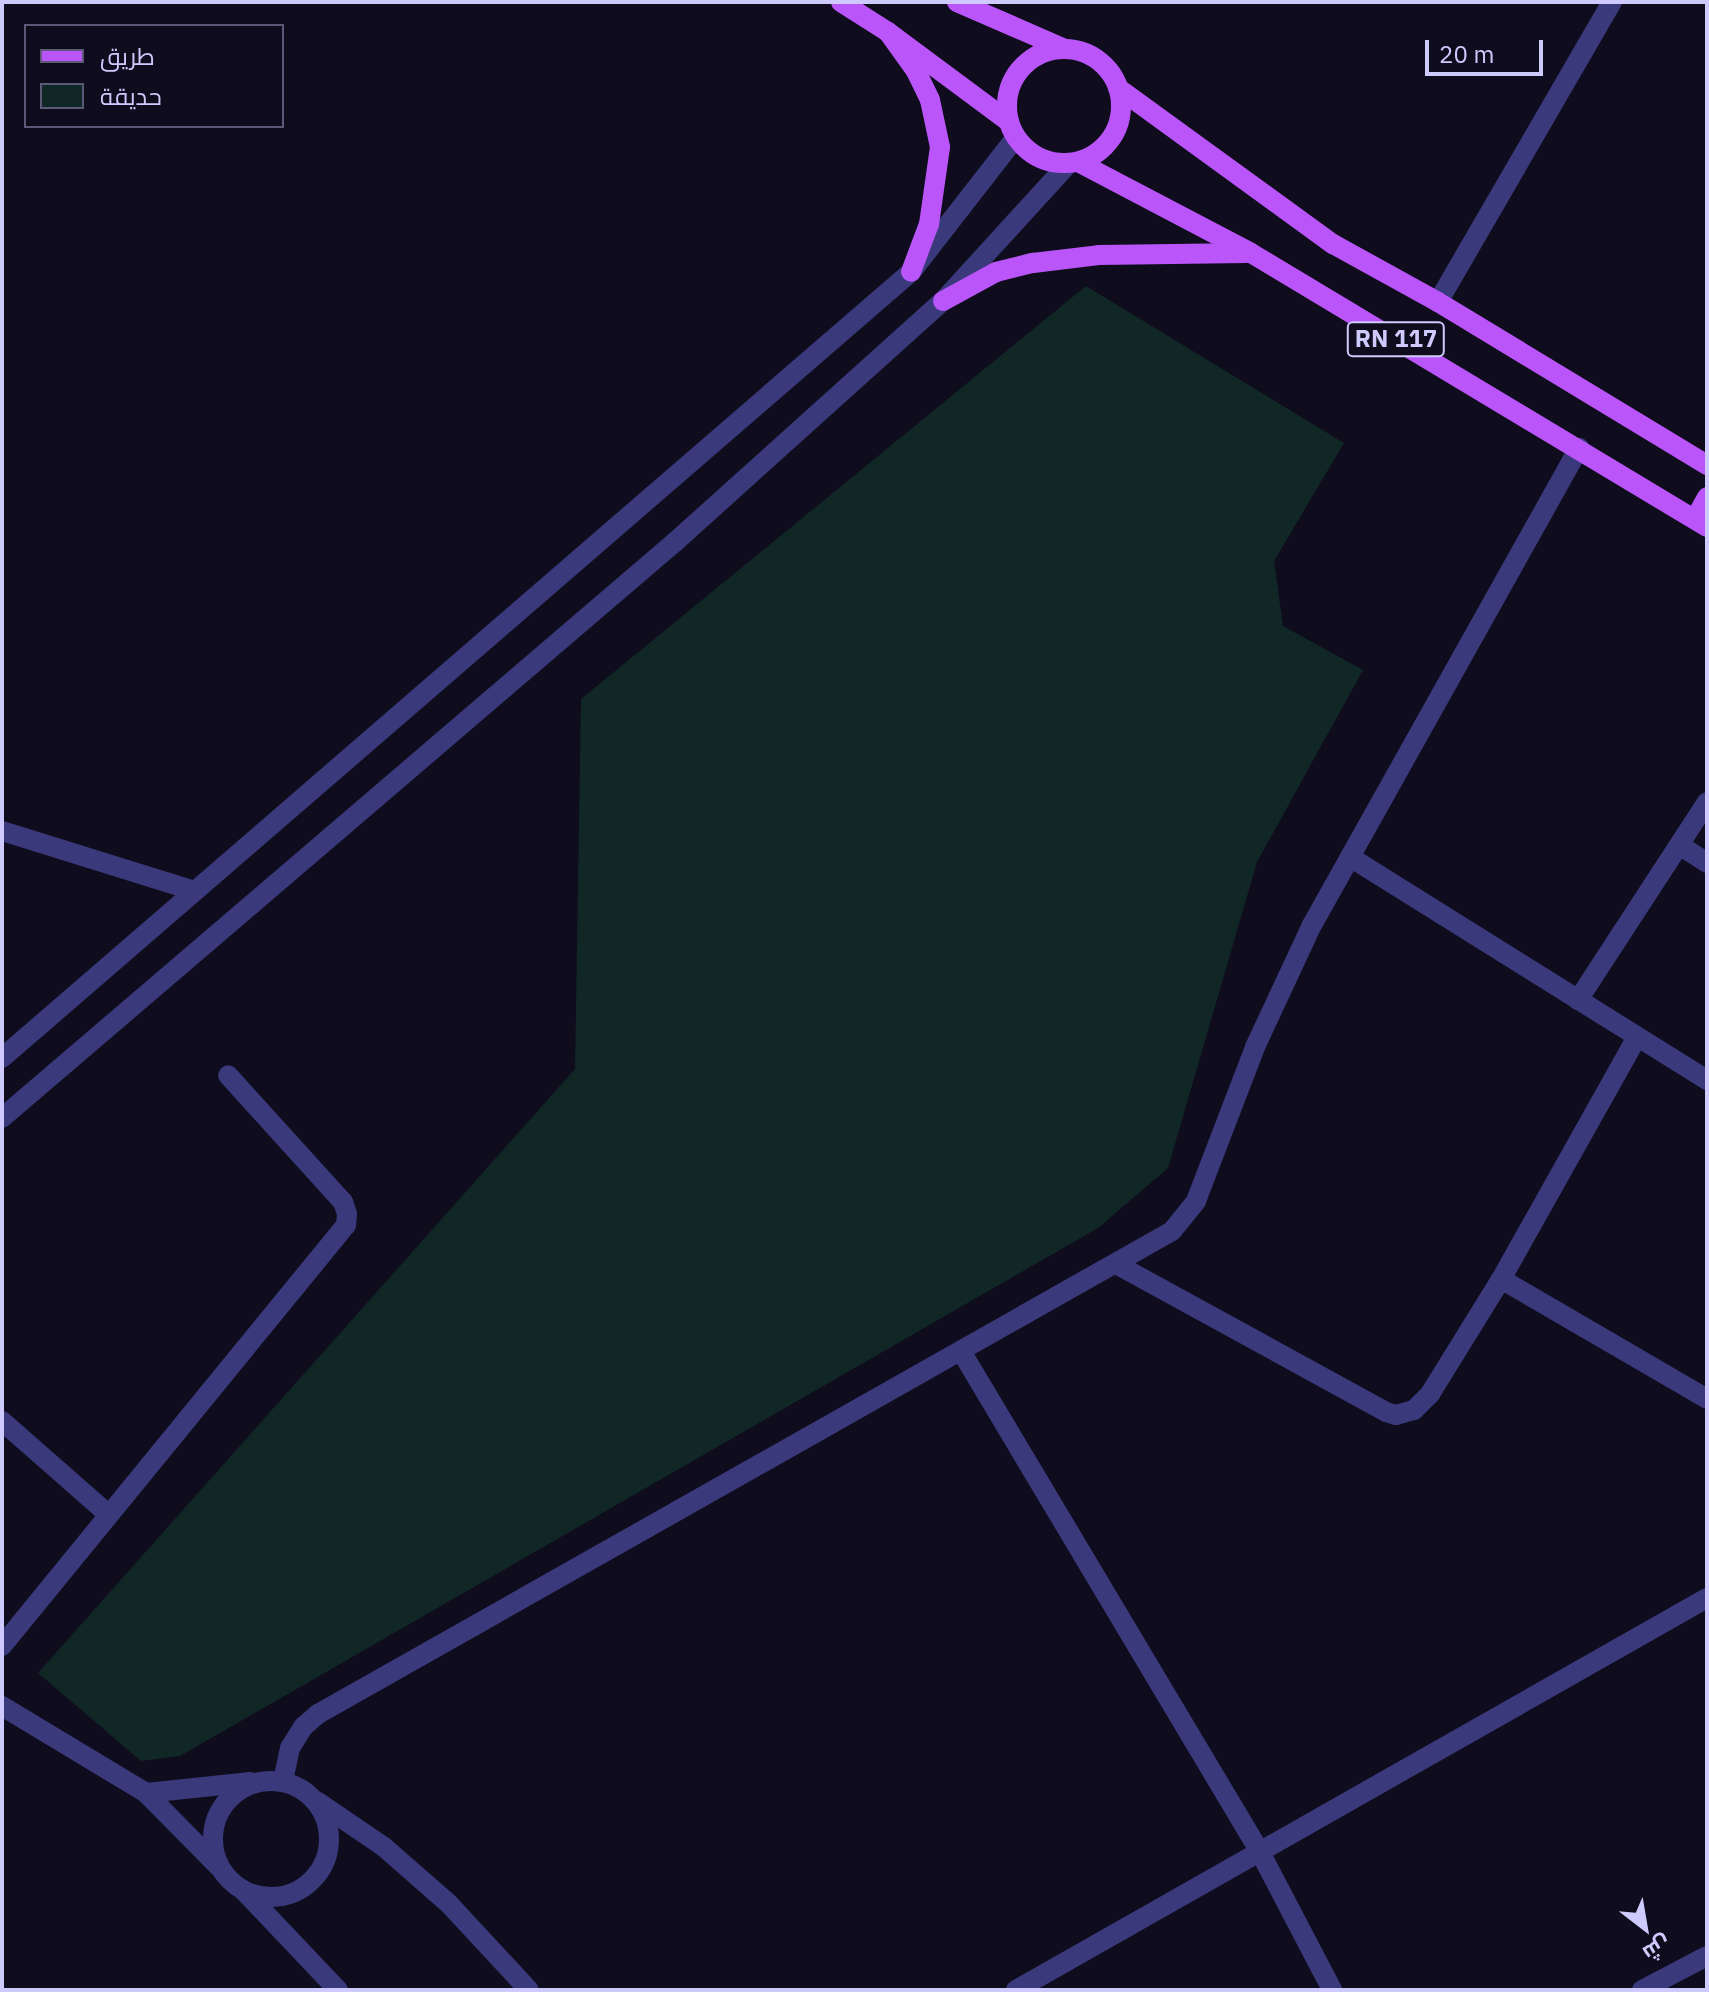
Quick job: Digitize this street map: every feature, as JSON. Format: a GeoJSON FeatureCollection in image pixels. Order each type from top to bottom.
{"type":"FeatureCollection","features":[{"type":"Feature","properties":{"kind":"main road"},"geometry":{"type":"LineString","coordinates":[[841,2],[888,32],[1012,129],[1039,157],[1073,163],[1109,142],[1118,125],[1121,107],[1118,88],[1098,61],[957,2]]}},
{"type":"Feature","properties":{"kind":"main road"},"geometry":{"type":"LineString","coordinates":[[888,32],[916,71],[930,100],[940,147],[929,224],[911,272]]}},
{"type":"Feature","properties":{"kind":"main road"},"geometry":{"type":"LineString","coordinates":[[1012,129],[1008,95],[1019,72],[1031,60],[1065,49]]}},
{"type":"Feature","properties":{"kind":"main road","name":"RN 117"},"geometry":{"type":"LineString","coordinates":[[1118,88],[1333,244],[1438,302],[1707,465]]}},
{"type":"Feature","properties":{"kind":"main road","name":"RN 117"},"geometry":{"type":"LineString","coordinates":[[1073,163],[1251,253],[1701,523]]}},
{"type":"Feature","properties":{"kind":"main road"},"geometry":{"type":"LineString","coordinates":[[943,301],[996,272],[1033,263],[1099,255],[1251,253]]}},
{"type":"Feature","properties":{"kind":"main road"},"geometry":{"type":"LineString","coordinates":[[1701,523],[1707,497]]}},
{"type":"Feature","properties":{"kind":"street"},"geometry":{"type":"LineString","coordinates":[[1438,302],[1612,2]]}},
{"type":"Feature","properties":{"kind":"street"},"geometry":{"type":"LineString","coordinates":[[2,1058],[911,272],[1012,129]]}},
{"type":"Feature","properties":{"kind":"street"},"geometry":{"type":"LineString","coordinates":[[2,1118],[675,542],[943,301],[1073,163]]}},
{"type":"Feature","properties":{"kind":"street"},"geometry":{"type":"LineString","coordinates":[[273,1781],[303,1727],[318,1714],[1172,1231],[1196,1201],[1255,1047],[1312,925],[1579,448]]}},
{"type":"Feature","properties":{"kind":"street"},"geometry":{"type":"LineString","coordinates":[[1578,1000],[1707,802]]}},
{"type":"Feature","properties":{"kind":"street"},"geometry":{"type":"LineString","coordinates":[[2,831],[195,891]]}},
{"type":"Feature","properties":{"kind":"street"},"geometry":{"type":"LineString","coordinates":[[1681,846],[1707,863]]}},
{"type":"Feature","properties":{"kind":"street"},"geometry":{"type":"LineString","coordinates":[[1350,857],[1707,1080]]}},
{"type":"Feature","properties":{"kind":"street"},"geometry":{"type":"LineString","coordinates":[[1116,1264],[1396,1415],[1414,1410],[1430,1394],[1501,1279],[1637,1037]]}},
{"type":"Feature","properties":{"kind":"street"},"geometry":{"type":"LineString","coordinates":[[2,1646],[346,1225],[343,1202],[228,1075]]}},
{"type":"Feature","properties":{"kind":"street"},"geometry":{"type":"LineString","coordinates":[[1501,1279],[1707,1399]]}},
{"type":"Feature","properties":{"kind":"street"},"geometry":{"type":"LineString","coordinates":[[961,1351],[1260,1852],[1332,1990]]}},
{"type":"Feature","properties":{"kind":"street"},"geometry":{"type":"LineString","coordinates":[[2,1421],[108,1514]]}},
{"type":"Feature","properties":{"kind":"street"},"geometry":{"type":"LineString","coordinates":[[1016,1990],[1707,1598]]}},
{"type":"Feature","properties":{"kind":"street"},"geometry":{"type":"LineString","coordinates":[[2,1706],[146,1793],[338,1990]]}},
{"type":"Feature","properties":{"kind":"street"},"geometry":{"type":"LineString","coordinates":[[221,1870],[214,1852],[213,1833],[218,1814],[229,1798],[244,1787],[273,1781]]}},
{"type":"Feature","properties":{"kind":"street"},"geometry":{"type":"LineString","coordinates":[[146,1793],[273,1781],[301,1788],[384,1847],[449,1904],[529,1990]]}},
{"type":"Feature","properties":{"kind":"street"},"geometry":{"type":"LineString","coordinates":[[243,1890],[262,1897],[283,1896],[301,1889],[317,1876],[326,1858],[330,1838],[326,1818],[316,1801]]}},
{"type":"Feature","properties":{"kind":"street"},"geometry":{"type":"LineString","coordinates":[[1642,1990],[1707,1956]]}},
{"type":"Feature","properties":{"kind":"green space"},"geometry":{"type":"Polygon","coordinates":[[[1086,286],[1344,443],[1274,561],[1283,626],[1363,670],[1257,862],[1168,1168],[1098,1228],[180,1756],[141,1761],[38,1673],[575,1069],[581,699],[1086,286]]]}}]}
